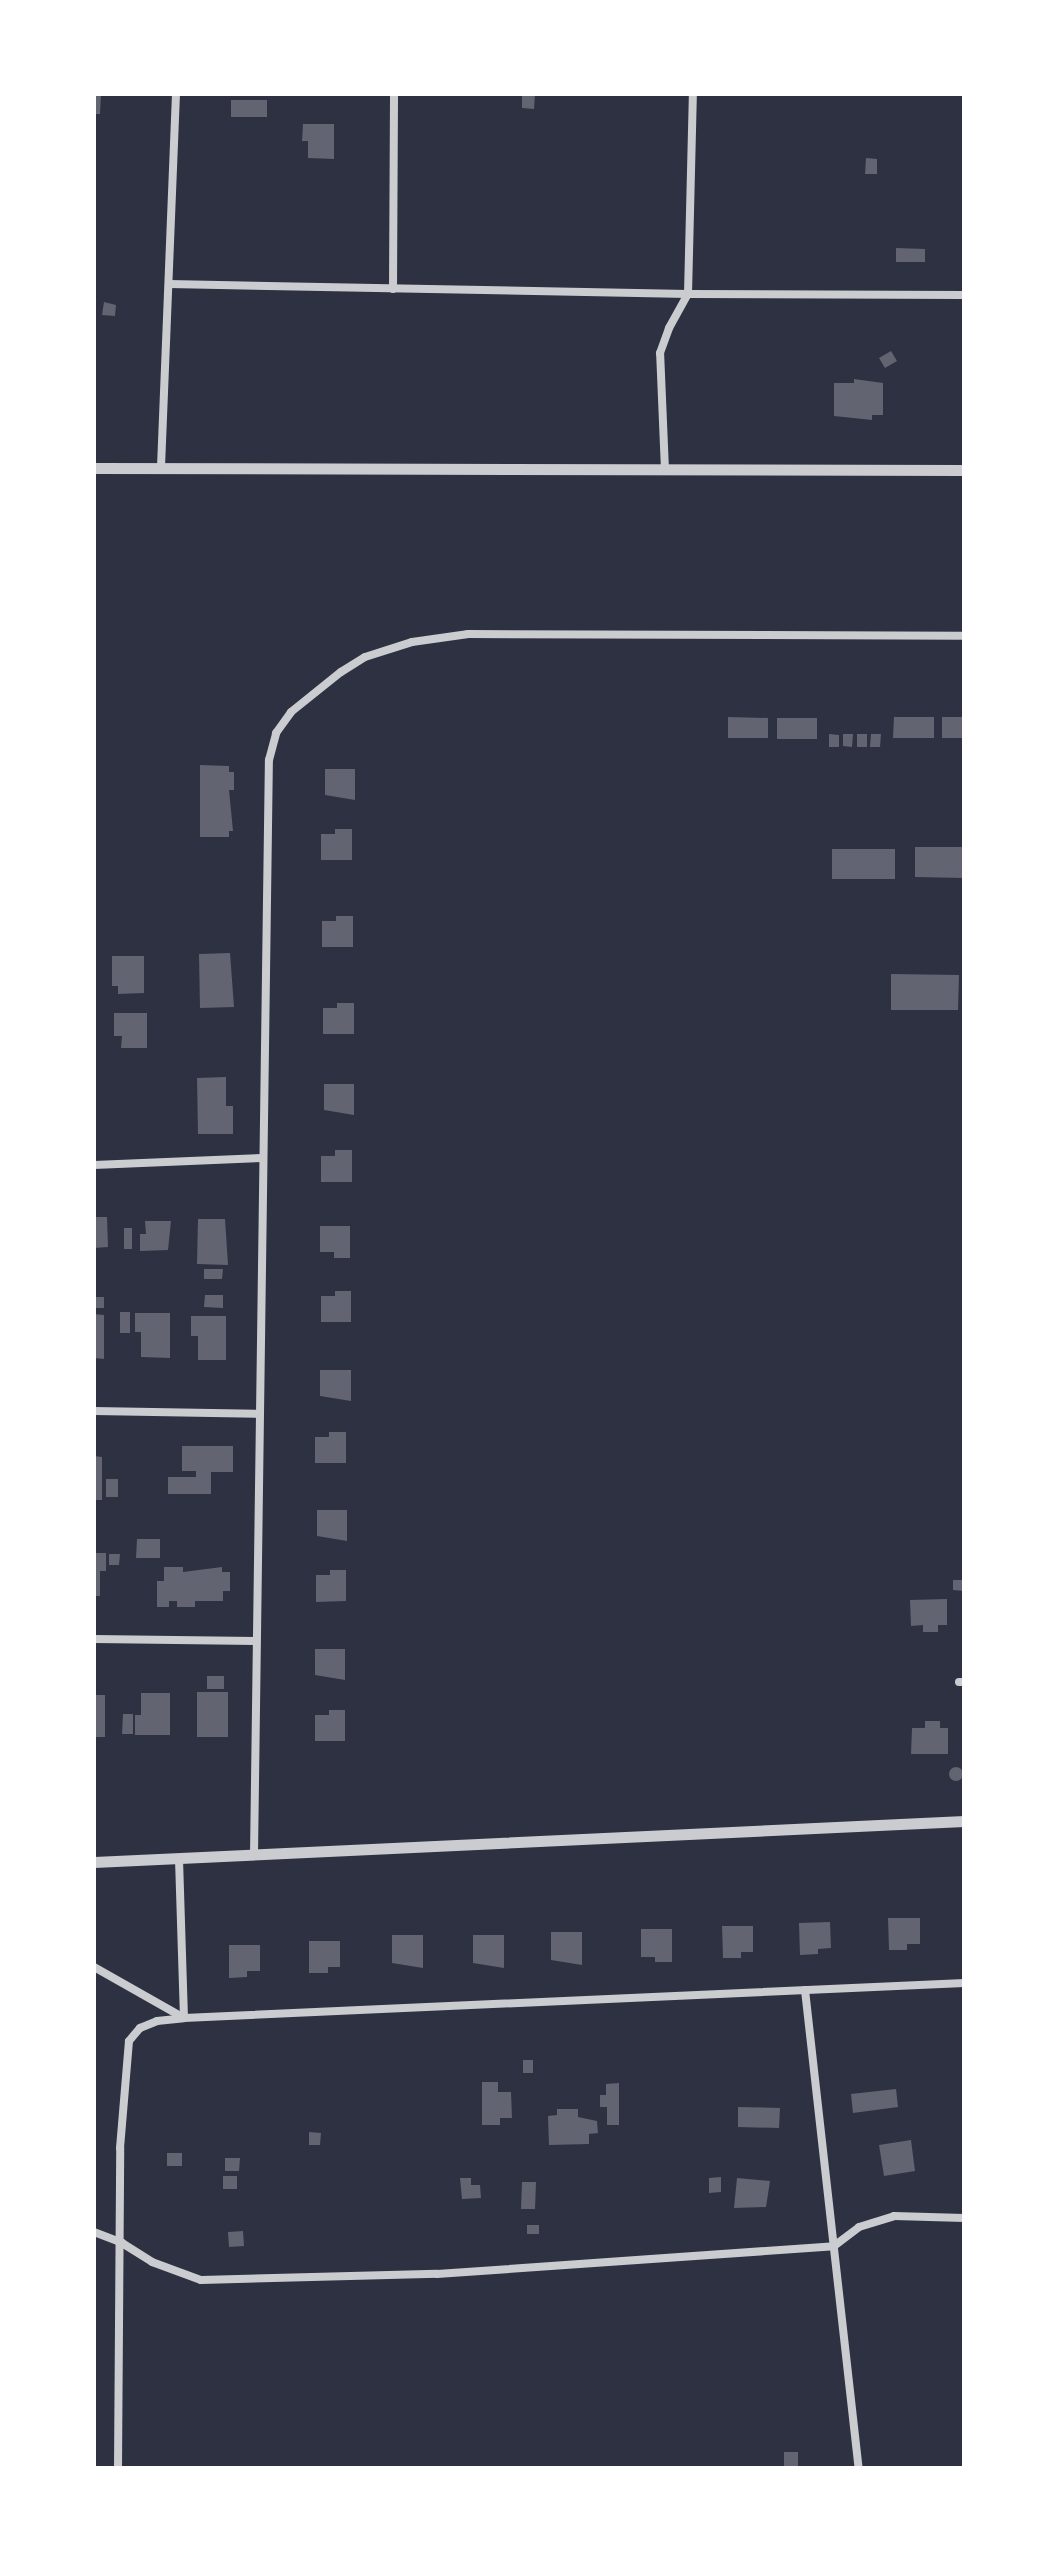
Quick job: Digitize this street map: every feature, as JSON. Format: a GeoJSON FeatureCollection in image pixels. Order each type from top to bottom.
{"type":"FeatureCollection","features":[{"type":"Feature","properties":{"kind":"street"},"geometry":{"type":"LineString","coordinates":[[161,467],[176,94]]}},
{"type":"Feature","properties":{"kind":"street"},"geometry":{"type":"LineString","coordinates":[[393,289],[394,94]]}},
{"type":"Feature","properties":{"kind":"street"},"geometry":{"type":"LineString","coordinates":[[665,470],[660,353],[688,294],[693,94]]}},
{"type":"Feature","properties":{"kind":"street"},"geometry":{"type":"LineString","coordinates":[[169,284],[688,294],[964,295]]}},
{"type":"Feature","properties":{"kind":"street"},"geometry":{"type":"LineString","coordinates":[[94,468],[964,470]]}},
{"type":"Feature","properties":{"kind":"street"},"geometry":{"type":"LineString","coordinates":[[254,1855],[269,760],[276,733],[291,712],[365,657],[412,642],[468,634],[964,636]]}},
{"type":"Feature","properties":{"kind":"street"},"geometry":{"type":"LineString","coordinates":[[94,1165],[263,1158]]}},
{"type":"Feature","properties":{"kind":"street"},"geometry":{"type":"LineString","coordinates":[[94,1411],[260,1414]]}},
{"type":"Feature","properties":{"kind":"street"},"geometry":{"type":"LineString","coordinates":[[94,1639],[256,1641]]}},
{"type":"Feature","properties":{"kind":"street"},"geometry":{"type":"LineString","coordinates":[[94,1862],[964,1821]]}},
{"type":"Feature","properties":{"kind":"street"},"geometry":{"type":"LineString","coordinates":[[179,1858],[184,2018]]}},
{"type":"Feature","properties":{"kind":"street"},"geometry":{"type":"LineString","coordinates":[[94,1967],[184,2018]]}},
{"type":"Feature","properties":{"kind":"street"},"geometry":{"type":"LineString","coordinates":[[118,2468],[122,2243],[120,2148],[129,2041],[140,2028],[157,2021],[184,2018],[964,1983]]}},
{"type":"Feature","properties":{"kind":"street"},"geometry":{"type":"LineString","coordinates":[[805,1990],[859,2468]]}},
{"type":"Feature","properties":{"kind":"street"},"geometry":{"type":"LineString","coordinates":[[94,2232],[122,2243],[152,2262],[201,2280],[437,2274],[834,2246],[859,2227],[894,2216],[964,2218]]}},
{"type":"Feature","properties":{"kind":"building"},"geometry":{"type":"Polygon","coordinates":[[[94,94],[101,94],[100,114],[94,114],[94,94]]]}},
{"type":"Feature","properties":{"kind":"building"},"geometry":{"type":"Polygon","coordinates":[[[522,94],[535,94],[534,109],[522,108],[522,94]]]}},
{"type":"Feature","properties":{"kind":"building"},"geometry":{"type":"Polygon","coordinates":[[[231,100],[267,100],[267,117],[231,117],[231,100]]]}},
{"type":"Feature","properties":{"kind":"building"},"geometry":{"type":"Polygon","coordinates":[[[303,124],[334,124],[334,159],[308,158],[308,141],[302,141],[303,124]]]}},
{"type":"Feature","properties":{"kind":"building"},"geometry":{"type":"Polygon","coordinates":[[[866,158],[877,159],[877,174],[865,174],[866,158]]]}},
{"type":"Feature","properties":{"kind":"building"},"geometry":{"type":"Polygon","coordinates":[[[896,248],[925,249],[925,262],[896,262],[896,248]]]}},
{"type":"Feature","properties":{"kind":"building"},"geometry":{"type":"Polygon","coordinates":[[[104,302],[116,305],[115,316],[102,315],[104,302]]]}},
{"type":"Feature","properties":{"kind":"building"},"geometry":{"type":"Polygon","coordinates":[[[891,351],[897,361],[885,368],[879,358],[891,351]]]}},
{"type":"Feature","properties":{"kind":"building"},"geometry":{"type":"Polygon","coordinates":[[[854,379],[883,383],[883,415],[872,415],[872,420],[834,416],[834,383],[854,383],[854,379]]]}},
{"type":"Feature","properties":{"kind":"building"},"geometry":{"type":"Polygon","coordinates":[[[728,717],[768,718],[768,738],[728,738],[728,717]]]}},
{"type":"Feature","properties":{"kind":"building"},"geometry":{"type":"Polygon","coordinates":[[[894,717],[934,717],[934,738],[893,738],[894,717]]]}},
{"type":"Feature","properties":{"kind":"building"},"geometry":{"type":"Polygon","coordinates":[[[942,717],[964,717],[964,738],[942,738],[942,717]]]}},
{"type":"Feature","properties":{"kind":"building"},"geometry":{"type":"Polygon","coordinates":[[[777,718],[817,718],[817,739],[777,739],[777,718]]]}},
{"type":"Feature","properties":{"kind":"building"},"geometry":{"type":"Polygon","coordinates":[[[829,734],[839,735],[839,747],[829,747],[829,734]]]}},
{"type":"Feature","properties":{"kind":"building"},"geometry":{"type":"Polygon","coordinates":[[[843,734],[853,734],[852,747],[843,746],[843,734]]]}},
{"type":"Feature","properties":{"kind":"building"},"geometry":{"type":"Polygon","coordinates":[[[857,734],[867,734],[867,747],[857,747],[857,734]]]}},
{"type":"Feature","properties":{"kind":"building"},"geometry":{"type":"Polygon","coordinates":[[[871,734],[881,734],[880,747],[870,747],[871,734]]]}},
{"type":"Feature","properties":{"kind":"building"},"geometry":{"type":"Polygon","coordinates":[[[200,765],[229,766],[229,772],[234,772],[234,790],[229,790],[233,831],[229,831],[229,837],[200,837],[200,765]]]}},
{"type":"Feature","properties":{"kind":"building"},"geometry":{"type":"Polygon","coordinates":[[[325,769],[355,769],[355,800],[325,795],[325,769]]]}},
{"type":"Feature","properties":{"kind":"building"},"geometry":{"type":"Polygon","coordinates":[[[335,829],[352,829],[352,860],[321,860],[321,834],[335,834],[335,829]]]}},
{"type":"Feature","properties":{"kind":"building"},"geometry":{"type":"Polygon","coordinates":[[[915,847],[964,847],[964,878],[915,877],[915,847]]]}},
{"type":"Feature","properties":{"kind":"building"},"geometry":{"type":"Polygon","coordinates":[[[832,849],[895,849],[895,879],[832,879],[832,849]]]}},
{"type":"Feature","properties":{"kind":"building"},"geometry":{"type":"Polygon","coordinates":[[[336,916],[353,916],[353,947],[322,947],[322,921],[336,921],[336,916]]]}},
{"type":"Feature","properties":{"kind":"building"},"geometry":{"type":"Polygon","coordinates":[[[230,953],[234,1007],[200,1008],[199,954],[230,953]]]}},
{"type":"Feature","properties":{"kind":"building"},"geometry":{"type":"Polygon","coordinates":[[[112,956],[144,956],[144,993],[118,994],[118,986],[112,986],[112,956]]]}},
{"type":"Feature","properties":{"kind":"building"},"geometry":{"type":"Polygon","coordinates":[[[891,974],[959,975],[958,1010],[891,1010],[891,974]]]}},
{"type":"Feature","properties":{"kind":"building"},"geometry":{"type":"Polygon","coordinates":[[[337,1003],[354,1003],[354,1034],[323,1034],[323,1008],[337,1008],[337,1003]]]}},
{"type":"Feature","properties":{"kind":"building"},"geometry":{"type":"Polygon","coordinates":[[[114,1013],[147,1013],[147,1048],[121,1048],[122,1036],[114,1036],[114,1013]]]}},
{"type":"Feature","properties":{"kind":"building"},"geometry":{"type":"Polygon","coordinates":[[[226,1077],[226,1106],[233,1106],[233,1134],[198,1134],[197,1078],[226,1077]]]}},
{"type":"Feature","properties":{"kind":"building"},"geometry":{"type":"Polygon","coordinates":[[[324,1084],[354,1084],[354,1115],[324,1110],[324,1084]]]}},
{"type":"Feature","properties":{"kind":"building"},"geometry":{"type":"Polygon","coordinates":[[[335,1150],[352,1150],[352,1182],[321,1182],[321,1156],[335,1156],[335,1150]]]}},
{"type":"Feature","properties":{"kind":"building"},"geometry":{"type":"Polygon","coordinates":[[[94,1217],[107,1217],[108,1247],[94,1248],[94,1217]]]}},
{"type":"Feature","properties":{"kind":"building"},"geometry":{"type":"Polygon","coordinates":[[[198,1219],[225,1219],[228,1265],[197,1264],[198,1219]]]}},
{"type":"Feature","properties":{"kind":"building"},"geometry":{"type":"Polygon","coordinates":[[[145,1221],[171,1221],[168,1250],[140,1251],[140,1234],[146,1234],[145,1221]]]}},
{"type":"Feature","properties":{"kind":"building"},"geometry":{"type":"Polygon","coordinates":[[[320,1226],[350,1226],[350,1258],[334,1258],[334,1252],[320,1252],[320,1226]]]}},
{"type":"Feature","properties":{"kind":"building"},"geometry":{"type":"Polygon","coordinates":[[[124,1228],[132,1228],[132,1249],[124,1249],[124,1228]]]}},
{"type":"Feature","properties":{"kind":"building"},"geometry":{"type":"Polygon","coordinates":[[[204,1269],[223,1269],[222,1279],[204,1279],[204,1269]]]}},
{"type":"Feature","properties":{"kind":"building"},"geometry":{"type":"Polygon","coordinates":[[[335,1291],[351,1291],[351,1322],[321,1322],[321,1296],[335,1296],[335,1291]]]}},
{"type":"Feature","properties":{"kind":"building"},"geometry":{"type":"Polygon","coordinates":[[[205,1295],[223,1295],[223,1308],[204,1307],[205,1295]]]}},
{"type":"Feature","properties":{"kind":"building"},"geometry":{"type":"Polygon","coordinates":[[[94,1297],[104,1297],[104,1308],[94,1308],[94,1297]]]}},
{"type":"Feature","properties":{"kind":"building"},"geometry":{"type":"Polygon","coordinates":[[[120,1312],[130,1312],[130,1333],[120,1333],[120,1312]]]}},
{"type":"Feature","properties":{"kind":"building"},"geometry":{"type":"Polygon","coordinates":[[[135,1313],[170,1313],[170,1358],[141,1357],[141,1332],[135,1332],[135,1313]]]}},
{"type":"Feature","properties":{"kind":"building"},"geometry":{"type":"Polygon","coordinates":[[[94,1314],[104,1315],[104,1359],[94,1358],[94,1314]]]}},
{"type":"Feature","properties":{"kind":"building"},"geometry":{"type":"Polygon","coordinates":[[[191,1316],[226,1316],[226,1360],[198,1360],[198,1336],[191,1336],[191,1316]]]}},
{"type":"Feature","properties":{"kind":"building"},"geometry":{"type":"Polygon","coordinates":[[[320,1370],[351,1370],[351,1401],[320,1396],[320,1370]]]}},
{"type":"Feature","properties":{"kind":"building"},"geometry":{"type":"Polygon","coordinates":[[[329,1432],[346,1432],[346,1463],[315,1463],[315,1437],[329,1437],[329,1432]]]}},
{"type":"Feature","properties":{"kind":"building"},"geometry":{"type":"Polygon","coordinates":[[[182,1446],[233,1446],[233,1472],[211,1472],[211,1494],[168,1494],[168,1477],[196,1477],[196,1471],[182,1471],[182,1446]]]}},
{"type":"Feature","properties":{"kind":"building"},"geometry":{"type":"Polygon","coordinates":[[[94,1456],[102,1457],[102,1500],[94,1500],[94,1456]]]}},
{"type":"Feature","properties":{"kind":"building"},"geometry":{"type":"Polygon","coordinates":[[[106,1479],[118,1479],[118,1497],[106,1497],[106,1479]]]}},
{"type":"Feature","properties":{"kind":"building"},"geometry":{"type":"Polygon","coordinates":[[[317,1510],[347,1510],[347,1541],[317,1536],[317,1510]]]}},
{"type":"Feature","properties":{"kind":"building"},"geometry":{"type":"Polygon","coordinates":[[[137,1539],[160,1539],[160,1558],[136,1558],[137,1539]]]}},
{"type":"Feature","properties":{"kind":"building"},"geometry":{"type":"Polygon","coordinates":[[[94,1553],[106,1553],[106,1571],[100,1571],[100,1596],[94,1596],[94,1553]]]}},
{"type":"Feature","properties":{"kind":"building"},"geometry":{"type":"Polygon","coordinates":[[[109,1554],[120,1554],[119,1565],[109,1565],[109,1554]]]}},
{"type":"Feature","properties":{"kind":"building"},"geometry":{"type":"Polygon","coordinates":[[[164,1567],[183,1567],[183,1572],[222,1567],[222,1572],[230,1572],[230,1591],[223,1591],[223,1601],[195,1601],[195,1607],[177,1607],[177,1601],[169,1601],[169,1607],[157,1607],[157,1581],[164,1581],[164,1567]]]}},
{"type":"Feature","properties":{"kind":"building"},"geometry":{"type":"Polygon","coordinates":[[[330,1570],[346,1570],[346,1601],[316,1602],[316,1575],[330,1575],[330,1570]]]}},
{"type":"Feature","properties":{"kind":"building"},"geometry":{"type":"Polygon","coordinates":[[[953,1580],[964,1580],[964,1591],[953,1590],[953,1580]]]}},
{"type":"Feature","properties":{"kind":"building"},"geometry":{"type":"Polygon","coordinates":[[[947,1599],[947,1625],[938,1625],[938,1632],[923,1632],[923,1625],[911,1626],[910,1600],[947,1599]]]}},
{"type":"Feature","properties":{"kind":"building"},"geometry":{"type":"Polygon","coordinates":[[[315,1649],[345,1649],[345,1680],[315,1675],[315,1649]]]}},
{"type":"Feature","properties":{"kind":"building"},"geometry":{"type":"Polygon","coordinates":[[[207,1676],[224,1676],[224,1689],[207,1689],[207,1676]]]}},
{"type":"Feature","properties":{"kind":"building"},"geometry":{"type":"Polygon","coordinates":[[[197,1692],[228,1692],[228,1737],[197,1737],[197,1692]]]}},
{"type":"Feature","properties":{"kind":"building"},"geometry":{"type":"Polygon","coordinates":[[[141,1693],[170,1693],[170,1735],[135,1735],[135,1715],[141,1715],[141,1693]]]}},
{"type":"Feature","properties":{"kind":"building"},"geometry":{"type":"Polygon","coordinates":[[[94,1695],[105,1695],[105,1737],[94,1737],[94,1695]]]}},
{"type":"Feature","properties":{"kind":"building"},"geometry":{"type":"Polygon","coordinates":[[[329,1710],[345,1710],[345,1741],[315,1741],[315,1715],[329,1715],[329,1710]]]}},
{"type":"Feature","properties":{"kind":"building"},"geometry":{"type":"Polygon","coordinates":[[[123,1714],[133,1714],[133,1734],[122,1734],[123,1714]]]}},
{"type":"Feature","properties":{"kind":"building"},"geometry":{"type":"Polygon","coordinates":[[[925,1721],[940,1721],[940,1728],[948,1728],[948,1754],[911,1754],[912,1728],[925,1728],[925,1721]]]}},
{"type":"Feature","properties":{"kind":"building"},"geometry":{"type":"Polygon","coordinates":[[[956,1767],[963,1774],[956,1781],[949,1774],[956,1767]]]}},
{"type":"Feature","properties":{"kind":"building"},"geometry":{"type":"Polygon","coordinates":[[[888,1918],[920,1918],[920,1944],[907,1944],[907,1950],[889,1950],[888,1918]]]}},
{"type":"Feature","properties":{"kind":"building"},"geometry":{"type":"Polygon","coordinates":[[[830,1922],[831,1948],[818,1949],[818,1954],[800,1955],[799,1923],[830,1922]]]}},
{"type":"Feature","properties":{"kind":"building"},"geometry":{"type":"Polygon","coordinates":[[[722,1926],[753,1926],[753,1952],[741,1952],[741,1958],[723,1958],[722,1926]]]}},
{"type":"Feature","properties":{"kind":"building"},"geometry":{"type":"Polygon","coordinates":[[[641,1929],[672,1929],[672,1962],[655,1962],[655,1957],[641,1957],[641,1929]]]}},
{"type":"Feature","properties":{"kind":"building"},"geometry":{"type":"Polygon","coordinates":[[[551,1932],[582,1932],[582,1965],[551,1960],[551,1932]]]}},
{"type":"Feature","properties":{"kind":"building"},"geometry":{"type":"Polygon","coordinates":[[[392,1935],[423,1935],[423,1968],[392,1963],[392,1935]]]}},
{"type":"Feature","properties":{"kind":"building"},"geometry":{"type":"Polygon","coordinates":[[[473,1935],[504,1935],[504,1968],[473,1963],[473,1935]]]}},
{"type":"Feature","properties":{"kind":"building"},"geometry":{"type":"Polygon","coordinates":[[[309,1941],[340,1941],[340,1967],[328,1967],[328,1973],[309,1973],[309,1941]]]}},
{"type":"Feature","properties":{"kind":"building"},"geometry":{"type":"Polygon","coordinates":[[[229,1945],[260,1945],[260,1971],[247,1971],[247,1977],[229,1978],[229,1945]]]}},
{"type":"Feature","properties":{"kind":"building"},"geometry":{"type":"Polygon","coordinates":[[[523,2060],[533,2060],[533,2073],[523,2073],[523,2060]]]}},
{"type":"Feature","properties":{"kind":"building"},"geometry":{"type":"Polygon","coordinates":[[[482,2082],[498,2082],[498,2092],[511,2092],[512,2118],[500,2118],[500,2125],[482,2125],[482,2082]]]}},
{"type":"Feature","properties":{"kind":"building"},"geometry":{"type":"Polygon","coordinates":[[[619,2083],[619,2125],[607,2125],[607,2107],[600,2107],[600,2095],[606,2095],[606,2084],[619,2083]]]}},
{"type":"Feature","properties":{"kind":"building"},"geometry":{"type":"Polygon","coordinates":[[[896,2089],[898,2107],[853,2113],[851,2094],[896,2089]]]}},
{"type":"Feature","properties":{"kind":"building"},"geometry":{"type":"Polygon","coordinates":[[[738,2107],[780,2108],[779,2128],[738,2127],[738,2107]]]}},
{"type":"Feature","properties":{"kind":"building"},"geometry":{"type":"Polygon","coordinates":[[[557,2109],[578,2109],[578,2117],[597,2121],[598,2133],[589,2134],[589,2144],[549,2145],[548,2116],[557,2115],[557,2109]]]}},
{"type":"Feature","properties":{"kind":"building"},"geometry":{"type":"Polygon","coordinates":[[[309,2132],[321,2133],[320,2145],[309,2145],[309,2132]]]}},
{"type":"Feature","properties":{"kind":"building"},"geometry":{"type":"Polygon","coordinates":[[[911,2140],[915,2171],[884,2176],[879,2145],[911,2140]]]}},
{"type":"Feature","properties":{"kind":"building"},"geometry":{"type":"Polygon","coordinates":[[[167,2153],[182,2153],[182,2166],[167,2166],[167,2153]]]}},
{"type":"Feature","properties":{"kind":"building"},"geometry":{"type":"Polygon","coordinates":[[[225,2158],[240,2158],[239,2171],[225,2171],[225,2158]]]}},
{"type":"Feature","properties":{"kind":"building"},"geometry":{"type":"Polygon","coordinates":[[[223,2176],[237,2176],[237,2189],[223,2189],[223,2176]]]}},
{"type":"Feature","properties":{"kind":"building"},"geometry":{"type":"Polygon","coordinates":[[[721,2177],[721,2192],[709,2193],[709,2178],[721,2177]]]}},
{"type":"Feature","properties":{"kind":"building"},"geometry":{"type":"Polygon","coordinates":[[[460,2178],[471,2178],[471,2185],[480,2185],[481,2198],[462,2199],[460,2178]]]}},
{"type":"Feature","properties":{"kind":"building"},"geometry":{"type":"Polygon","coordinates":[[[737,2178],[770,2181],[766,2207],[734,2208],[737,2178]]]}},
{"type":"Feature","properties":{"kind":"building"},"geometry":{"type":"Polygon","coordinates":[[[522,2182],[536,2182],[535,2209],[521,2209],[522,2182]]]}},
{"type":"Feature","properties":{"kind":"building"},"geometry":{"type":"Polygon","coordinates":[[[527,2225],[539,2225],[539,2234],[527,2234],[527,2225]]]}},
{"type":"Feature","properties":{"kind":"building"},"geometry":{"type":"Polygon","coordinates":[[[243,2231],[244,2246],[229,2247],[228,2232],[243,2231]]]}},
{"type":"Feature","properties":{"kind":"building"},"geometry":{"type":"Polygon","coordinates":[[[784,2452],[798,2452],[798,2468],[784,2468],[784,2452]]]}}]}
